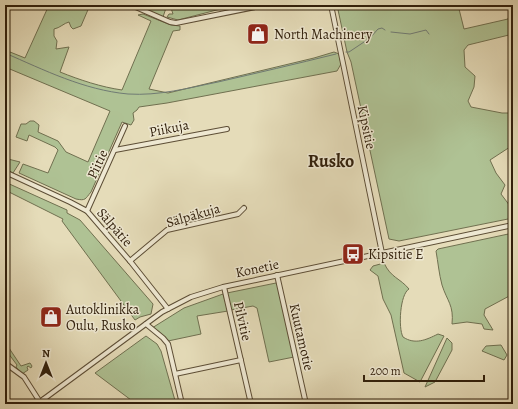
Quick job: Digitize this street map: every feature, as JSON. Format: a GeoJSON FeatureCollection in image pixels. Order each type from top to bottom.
{"type":"FeatureCollection","features":[{"type":"Feature","properties":{"kind":"street"},"geometry":{"type":"LineString","coordinates":[[131,5],[170,22],[176,23],[265,5]]}},
{"type":"Feature","properties":{"kind":"street","name":"Kipsitie"},"geometry":{"type":"LineString","coordinates":[[331,5],[382,253]]}},
{"type":"Feature","properties":{"kind":"street","name":"Piitie"},"geometry":{"type":"LineString","coordinates":[[87,211],[125,126]]}},
{"type":"Feature","properties":{"kind":"street","name":"Piikuja"},"geometry":{"type":"LineString","coordinates":[[115,150],[227,129]]}},
{"type":"Feature","properties":{"kind":"street","name":"Sälpätie"},"geometry":{"type":"LineString","coordinates":[[5,172],[87,211],[130,261],[168,309]]}},
{"type":"Feature","properties":{"kind":"street","name":"Sälpäkuja"},"geometry":{"type":"LineString","coordinates":[[130,261],[167,230],[238,214],[244,208]]}},
{"type":"Feature","properties":{"kind":"street","name":"Konetie"},"geometry":{"type":"LineString","coordinates":[[40,401],[146,324],[168,309],[191,297],[224,287],[277,275],[513,225]]}},
{"type":"Feature","properties":{"kind":"street","name":"Kuutamotie"},"geometry":{"type":"LineString","coordinates":[[277,275],[306,404]]}},
{"type":"Feature","properties":{"kind":"street","name":"Pilvitie"},"geometry":{"type":"LineString","coordinates":[[224,287],[251,404]]}},
{"type":"Feature","properties":{"kind":"street"},"geometry":{"type":"LineString","coordinates":[[146,324],[167,342],[182,404]]}},
{"type":"Feature","properties":{"kind":"street","name":"Pilvitie"},"geometry":{"type":"LineString","coordinates":[[175,374],[241,360]]}},
{"type":"Feature","properties":{"kind":"street"},"geometry":{"type":"LineString","coordinates":[[9,366],[24,377],[40,401],[47,404]]}},
{"type":"Feature","properties":{"kind":"green space"},"geometry":{"type":"Polygon","coordinates":[[[49,5],[90,5],[81,26],[73,29],[69,22],[54,29],[54,36],[57,41],[56,49],[69,47],[60,72],[75,78],[114,89],[122,90],[151,21],[138,15],[143,14],[171,25],[180,26],[180,30],[173,31],[149,89],[168,93],[334,52],[339,54],[341,64],[337,71],[139,107],[133,113],[134,120],[131,125],[122,122],[91,192],[85,199],[76,199],[19,173],[23,164],[48,173],[58,150],[55,147],[29,135],[27,141],[16,137],[21,124],[34,121],[39,125],[38,132],[58,141],[66,152],[88,162],[110,111],[5,67],[5,50],[25,58],[49,5]]]}},
{"type":"Feature","properties":{"kind":"green space"},"geometry":{"type":"Polygon","coordinates":[[[151,5],[167,5],[163,17],[149,11],[151,5]]]}},
{"type":"Feature","properties":{"kind":"green space"},"geometry":{"type":"Polygon","coordinates":[[[170,5],[236,5],[178,20],[167,17],[169,14],[173,14],[170,5]]]}},
{"type":"Feature","properties":{"kind":"green space"},"geometry":{"type":"Polygon","coordinates":[[[337,5],[458,5],[464,29],[508,19],[509,16],[513,15],[513,34],[468,45],[464,50],[465,67],[475,76],[474,87],[468,101],[471,107],[502,113],[513,113],[513,145],[490,160],[496,173],[505,185],[501,194],[513,210],[513,218],[399,241],[389,239],[351,62],[347,52],[337,5]]]}},
{"type":"Feature","properties":{"kind":"green space"},"geometry":{"type":"Polygon","coordinates":[[[8,159],[20,162],[13,173],[5,170],[5,161],[8,159]]]}},
{"type":"Feature","properties":{"kind":"green space"},"geometry":{"type":"Polygon","coordinates":[[[5,182],[67,210],[67,213],[80,220],[153,304],[151,314],[135,320],[62,221],[63,219],[7,191],[5,189],[5,182]]]}},
{"type":"Feature","properties":{"kind":"green space"},"geometry":{"type":"Polygon","coordinates":[[[513,233],[513,294],[485,309],[484,315],[493,330],[484,329],[482,324],[467,322],[452,324],[452,312],[442,285],[436,251],[438,249],[513,233]]]}},
{"type":"Feature","properties":{"kind":"green space"},"geometry":{"type":"Polygon","coordinates":[[[384,263],[390,272],[409,289],[404,297],[400,319],[401,333],[403,337],[412,341],[420,341],[438,334],[444,336],[420,382],[404,373],[391,315],[383,299],[378,276],[370,270],[373,266],[384,263]]]}},
{"type":"Feature","properties":{"kind":"green space"},"geometry":{"type":"Polygon","coordinates":[[[277,283],[294,357],[269,362],[257,308],[253,306],[231,310],[227,293],[277,283]]]}},
{"type":"Feature","properties":{"kind":"green space"},"geometry":{"type":"Polygon","coordinates":[[[223,294],[228,311],[197,316],[201,334],[168,341],[152,328],[184,308],[223,294]]]}},
{"type":"Feature","properties":{"kind":"green space"},"geometry":{"type":"Polygon","coordinates":[[[146,336],[157,344],[161,351],[176,404],[133,404],[131,400],[95,373],[146,336]]]}},
{"type":"Feature","properties":{"kind":"green space"},"geometry":{"type":"Polygon","coordinates":[[[447,338],[452,343],[452,350],[435,382],[425,387],[447,338]]]}},
{"type":"Feature","properties":{"kind":"green space"},"geometry":{"type":"Polygon","coordinates":[[[5,342],[21,366],[30,363],[32,366],[31,368],[28,366],[28,370],[22,374],[5,349],[5,342]]]}},
{"type":"Feature","properties":{"kind":"green space"},"geometry":{"type":"Polygon","coordinates":[[[501,345],[507,355],[504,360],[482,351],[486,346],[501,345]]]}},
{"type":"Feature","properties":{"kind":"waterway"},"geometry":{"type":"LineString","coordinates":[[346,52],[349,52],[370,38],[378,29],[382,28],[385,30]]}},
{"type":"Feature","properties":{"kind":"waterway"},"geometry":{"type":"LineString","coordinates":[[391,32],[410,34],[426,30],[429,34]]}},
{"type":"Feature","properties":{"kind":"waterway"},"geometry":{"type":"LineString","coordinates":[[5,53],[80,84],[112,92],[128,94],[162,93],[196,87],[336,54]]}},
{"type":"Feature","properties":{"kind":"place","name":"North Machinery"},"geometry":{"type":"Point","coordinates":[258,34]}},
{"type":"Feature","properties":{"kind":"place","name":"Kipsitie E"},"geometry":{"type":"Point","coordinates":[353,254]}},
{"type":"Feature","properties":{"kind":"place","name":"Autoklinikka Oulu, Rusko"},"geometry":{"type":"Point","coordinates":[51,317]}},
{"type":"Feature","properties":{"kind":"district","name":"Rusko"},"geometry":{"type":"Point","coordinates":[331,161]}}]}
